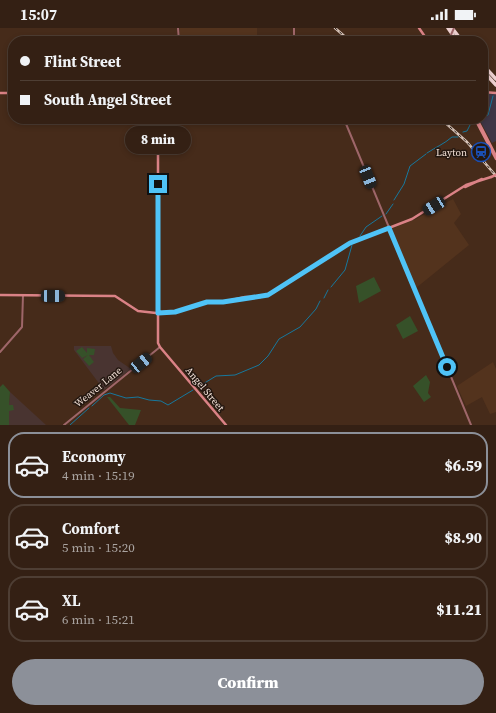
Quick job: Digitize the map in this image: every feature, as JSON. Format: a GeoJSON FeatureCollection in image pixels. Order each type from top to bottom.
{"type":"FeatureCollection","features":[{"type":"Feature","properties":{"kind":"highway"},"geometry":{"type":"LineString","coordinates":[[488,72],[496,79]]}},
{"type":"Feature","properties":{"kind":"highway"},"geometry":{"type":"LineString","coordinates":[[488,74],[496,85]]}},
{"type":"Feature","properties":{"kind":"main road"},"geometry":{"type":"LineString","coordinates":[[158,124],[157,338],[160,348]]}},
{"type":"Feature","properties":{"kind":"main road"},"geometry":{"type":"LineString","coordinates":[[478,124],[496,159]]}},
{"type":"Feature","properties":{"kind":"main road"},"geometry":{"type":"LineString","coordinates":[[479,124],[496,156]]}},
{"type":"Feature","properties":{"kind":"main road"},"geometry":{"type":"LineString","coordinates":[[0,295],[115,296],[138,312],[158,313],[175,312],[207,302],[223,302],[268,295],[350,243],[419,216],[465,187],[482,179],[496,175]]}},
{"type":"Feature","properties":{"kind":"main road","name":"Angel Street"},"geometry":{"type":"LineString","coordinates":[[160,348],[226,425]]}},
{"type":"Feature","properties":{"kind":"street"},"geometry":{"type":"LineString","coordinates":[[346,124],[471,425]]}},
{"type":"Feature","properties":{"kind":"street"},"geometry":{"type":"LineString","coordinates":[[0,352],[22,327],[23,296]]}},
{"type":"Feature","properties":{"kind":"street","name":"Weaver Lane"},"geometry":{"type":"LineString","coordinates":[[64,425],[160,348]]}},
{"type":"Feature","properties":{"kind":"shaded area"},"geometry":{"type":"Polygon","coordinates":[[[180,28],[257,28],[257,36],[180,36],[180,28]]]}},
{"type":"Feature","properties":{"kind":"shaded area"},"geometry":{"type":"Polygon","coordinates":[[[488,94],[496,94],[496,141],[492,143],[482,124],[488,124],[488,94]]]}},
{"type":"Feature","properties":{"kind":"shaded area"},"geometry":{"type":"Polygon","coordinates":[[[453,199],[461,214],[454,223],[469,245],[416,288],[391,229],[416,219],[453,199]]]}},
{"type":"Feature","properties":{"kind":"shaded area"},"geometry":{"type":"Polygon","coordinates":[[[74,346],[111,346],[113,353],[118,360],[131,369],[104,390],[74,350],[74,346]]]}},
{"type":"Feature","properties":{"kind":"shaded area"},"geometry":{"type":"Polygon","coordinates":[[[493,362],[496,369],[496,412],[490,414],[482,397],[466,406],[457,386],[493,362]]]}},
{"type":"Feature","properties":{"kind":"shaded area"},"geometry":{"type":"Polygon","coordinates":[[[10,392],[46,425],[9,425],[10,392]]]}},
{"type":"Feature","properties":{"kind":"green space"},"geometry":{"type":"Polygon","coordinates":[[[374,277],[381,291],[359,303],[356,286],[374,277]]]}},
{"type":"Feature","properties":{"kind":"green space"},"geometry":{"type":"Polygon","coordinates":[[[410,316],[418,331],[403,339],[396,325],[410,316]]]}},
{"type":"Feature","properties":{"kind":"green space"},"geometry":{"type":"Polygon","coordinates":[[[82,347],[87,353],[87,348],[95,349],[94,355],[89,355],[94,362],[89,366],[83,359],[88,355],[82,358],[76,351],[82,347]]]}},
{"type":"Feature","properties":{"kind":"green space"},"geometry":{"type":"Polygon","coordinates":[[[426,375],[430,382],[428,393],[431,397],[424,402],[413,386],[426,375]]]}},
{"type":"Feature","properties":{"kind":"green space"},"geometry":{"type":"Polygon","coordinates":[[[3,384],[10,392],[9,405],[13,405],[14,410],[9,411],[9,425],[0,425],[0,387],[3,384]]]}},
{"type":"Feature","properties":{"kind":"green space"},"geometry":{"type":"Polygon","coordinates":[[[107,397],[110,397],[120,408],[141,410],[135,425],[129,425],[107,397]]]}},
{"type":"Feature","properties":{"kind":"waterway"},"geometry":{"type":"LineString","coordinates":[[488,115],[493,96]]}},
{"type":"Feature","properties":{"kind":"waterway"},"geometry":{"type":"LineString","coordinates":[[463,132],[467,131],[470,124]]}},
{"type":"Feature","properties":{"kind":"waterway"},"geometry":{"type":"LineString","coordinates":[[427,153],[452,137],[458,137]]}},
{"type":"Feature","properties":{"kind":"waterway"},"geometry":{"type":"LineString","coordinates":[[394,200],[404,184],[410,166],[426,154]]}},
{"type":"Feature","properties":{"kind":"waterway"},"geometry":{"type":"LineString","coordinates":[[386,214],[393,204]]}},
{"type":"Feature","properties":{"kind":"waterway"},"geometry":{"type":"LineString","coordinates":[[360,236],[366,227],[382,216]]}},
{"type":"Feature","properties":{"kind":"waterway"},"geometry":{"type":"LineString","coordinates":[[331,287],[345,270],[352,245]]}},
{"type":"Feature","properties":{"kind":"waterway"},"geometry":{"type":"LineString","coordinates":[[324,298],[328,290]]}},
{"type":"Feature","properties":{"kind":"waterway"},"geometry":{"type":"LineString","coordinates":[[198,387],[216,376],[235,375],[259,365],[268,356],[279,339],[300,327],[316,309],[320,301]]}},
{"type":"Feature","properties":{"kind":"waterway"},"geometry":{"type":"LineString","coordinates":[[92,406],[104,395],[110,393],[126,398],[138,397],[161,401],[168,405],[193,390]]}},
{"type":"Feature","properties":{"kind":"waterway"},"geometry":{"type":"LineString","coordinates":[[70,425],[89,408]]}},
{"type":"Feature","properties":{"kind":"railway"},"geometry":{"type":"LineString","coordinates":[[335,28],[344,36]]}},
{"type":"Feature","properties":{"kind":"railway"},"geometry":{"type":"LineString","coordinates":[[447,124],[467,142],[496,176]]}},
{"type":"Feature","properties":{"kind":"place","name":"Layton"},"geometry":{"type":"Point","coordinates":[481,152]}},
{"type":"Feature","properties":{"kind":"route"},"geometry":{"type":"LineString","coordinates":[[158,184],[158,313],[175,312],[207,302],[223,302],[245,297],[260,297],[268,295],[350,243],[389,228],[447,367]]}}]}
